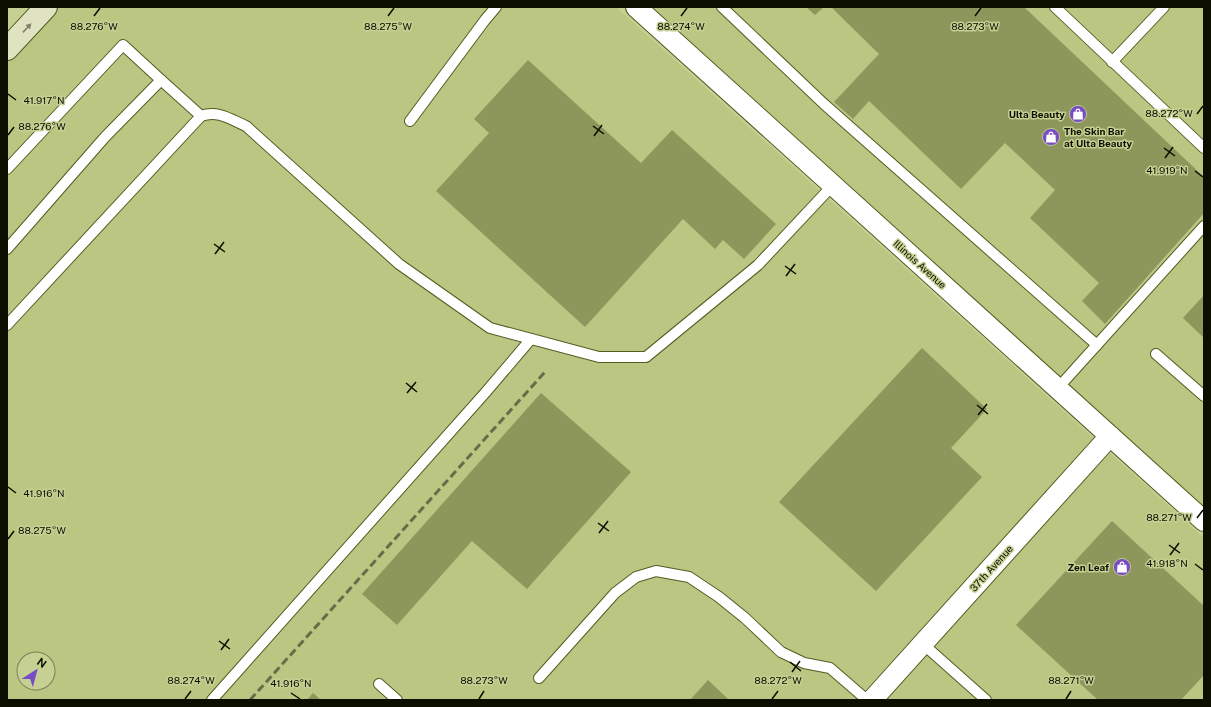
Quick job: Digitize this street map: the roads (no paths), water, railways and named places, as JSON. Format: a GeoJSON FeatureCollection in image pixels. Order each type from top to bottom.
{"type":"FeatureCollection","features":[{"type":"Feature","properties":{"kind":"main road"},"geometry":{"type":"LineString","coordinates":[[7,49],[46,7]]}},
{"type":"Feature","properties":{"kind":"street","name":"Illinois Avenue"},"geometry":{"type":"LineString","coordinates":[[636,7],[1204,521]]}},
{"type":"Feature","properties":{"kind":"street","name":"37th Avenue"},"geometry":{"type":"LineString","coordinates":[[872,700],[1110,436]]}},
{"type":"Feature","properties":{"kind":"lane"},"geometry":{"type":"LineString","coordinates":[[410,121],[496,7]]}},
{"type":"Feature","properties":{"kind":"lane"},"geometry":{"type":"LineString","coordinates":[[722,7],[824,104],[1096,345]]}},
{"type":"Feature","properties":{"kind":"lane"},"geometry":{"type":"LineString","coordinates":[[1055,7],[1204,148]]}},
{"type":"Feature","properties":{"kind":"lane"},"geometry":{"type":"LineString","coordinates":[[1112,62],[1164,7]]}},
{"type":"Feature","properties":{"kind":"lane"},"geometry":{"type":"LineString","coordinates":[[7,169],[123,44],[201,116]]}},
{"type":"Feature","properties":{"kind":"lane"},"geometry":{"type":"LineString","coordinates":[[7,249],[105,137],[161,80]]}},
{"type":"Feature","properties":{"kind":"lane"},"geometry":{"type":"LineString","coordinates":[[7,325],[201,116],[209,113],[220,114],[246,126],[399,264],[490,328],[599,357],[646,357],[758,265],[833,185]]}},
{"type":"Feature","properties":{"kind":"lane"},"geometry":{"type":"LineString","coordinates":[[1058,388],[1204,226]]}},
{"type":"Feature","properties":{"kind":"lane"},"geometry":{"type":"LineString","coordinates":[[212,700],[485,392],[530,339]]}},
{"type":"Feature","properties":{"kind":"lane"},"geometry":{"type":"LineString","coordinates":[[1156,354],[1204,396]]}},
{"type":"Feature","properties":{"kind":"lane"},"geometry":{"type":"LineString","coordinates":[[539,678],[615,593],[636,577],[656,571],[689,577],[719,597],[745,618],[781,652],[804,663],[830,668],[867,700]]}},
{"type":"Feature","properties":{"kind":"lane"},"geometry":{"type":"LineString","coordinates":[[923,644],[986,700]]}},
{"type":"Feature","properties":{"kind":"lane"},"geometry":{"type":"LineString","coordinates":[[379,684],[397,700]]}},
{"type":"Feature","properties":{"kind":"railway"},"geometry":{"type":"LineString","coordinates":[[250,700],[545,372]]}},
{"type":"Feature","properties":{"kind":"place","name":"Ulta Beauty"},"geometry":{"type":"Point","coordinates":[1078,114]}},
{"type":"Feature","properties":{"kind":"place","name":"The Skin Bar at Ulta Beauty"},"geometry":{"type":"Point","coordinates":[1051,137]}},
{"type":"Feature","properties":{"kind":"place","name":"Zen Leaf"},"geometry":{"type":"Point","coordinates":[1122,567]}}]}
